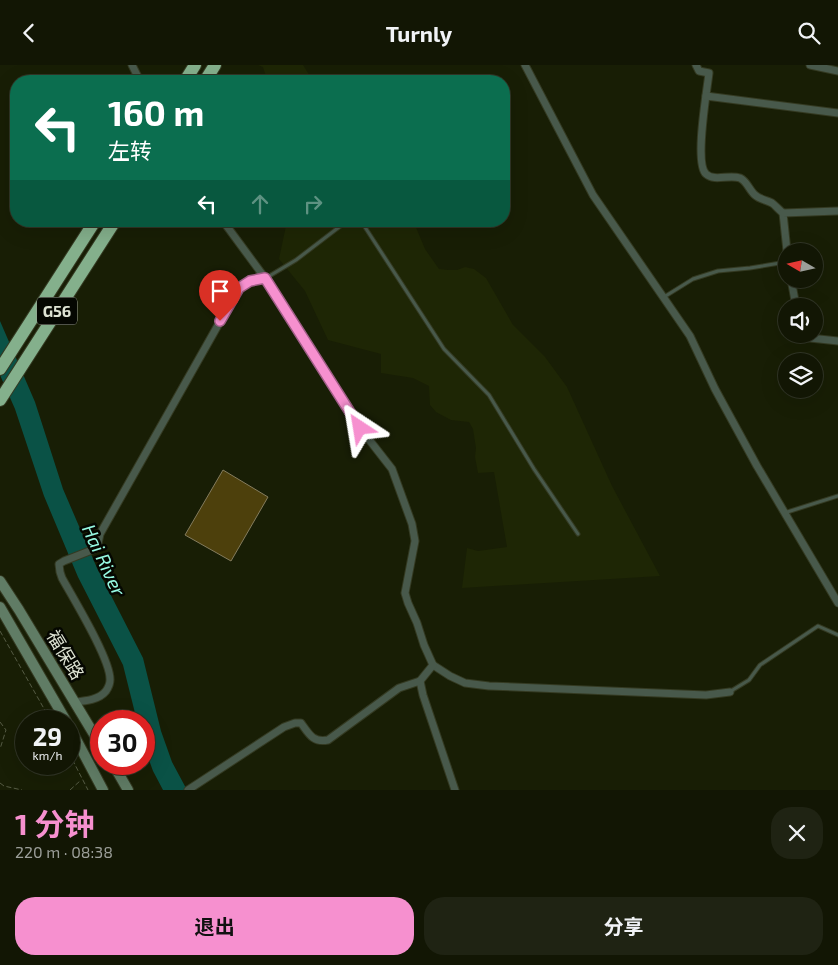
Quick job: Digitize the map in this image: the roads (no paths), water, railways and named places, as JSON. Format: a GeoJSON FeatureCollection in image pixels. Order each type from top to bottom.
{"type":"FeatureCollection","features":[{"type":"Feature","properties":{"kind":"highway","name":"G56"},"geometry":{"type":"LineString","coordinates":[[0,369],[91,227]]}},
{"type":"Feature","properties":{"kind":"highway","name":"G56"},"geometry":{"type":"LineString","coordinates":[[0,400],[111,227]]}},
{"type":"Feature","properties":{"kind":"main road","name":"福保路"},"geometry":{"type":"LineString","coordinates":[[0,581],[90,728]]}},
{"type":"Feature","properties":{"kind":"main road","name":"福保路"},"geometry":{"type":"LineString","coordinates":[[0,607],[60,710]]}},
{"type":"Feature","properties":{"kind":"main road"},"geometry":{"type":"LineString","coordinates":[[80,747],[103,790]]}},
{"type":"Feature","properties":{"kind":"main road"},"geometry":{"type":"LineString","coordinates":[[119,775],[128,790]]}},
{"type":"Feature","properties":{"kind":"street"},"geometry":{"type":"LineString","coordinates":[[525,65],[594,195],[690,336],[714,389],[784,513],[838,603]]}},
{"type":"Feature","properties":{"kind":"street"},"geometry":{"type":"LineString","coordinates":[[696,65],[700,71],[709,73],[700,153],[702,167],[706,174],[713,178],[740,178],[756,196],[773,203],[783,213],[786,243]]}},
{"type":"Feature","properties":{"kind":"street"},"geometry":{"type":"LineString","coordinates":[[810,65],[838,71]]}},
{"type":"Feature","properties":{"kind":"street"},"geometry":{"type":"LineString","coordinates":[[706,95],[838,113]]}},
{"type":"Feature","properties":{"kind":"street"},"geometry":{"type":"LineString","coordinates":[[783,213],[838,211]]}},
{"type":"Feature","properties":{"kind":"street"},"geometry":{"type":"LineString","coordinates":[[227,227],[265,278],[360,428],[392,469],[412,524],[415,541],[405,593],[433,665],[464,683],[489,686],[706,695],[730,692]]}},
{"type":"Feature","properties":{"kind":"street"},"geometry":{"type":"LineString","coordinates":[[74,703],[102,695],[106,691],[110,679],[105,658],[60,572],[60,564],[97,547],[100,534],[239,288],[250,281],[265,278]]}},
{"type":"Feature","properties":{"kind":"street"},"geometry":{"type":"LineString","coordinates":[[823,339],[838,341]]}},
{"type":"Feature","properties":{"kind":"street"},"geometry":{"type":"LineString","coordinates":[[191,789],[284,727],[301,723],[311,737],[316,740],[328,739],[400,689],[420,681],[433,665]]}},
{"type":"Feature","properties":{"kind":"street"},"geometry":{"type":"LineString","coordinates":[[420,681],[423,695],[456,790]]}},
{"type":"Feature","properties":{"kind":"lane"},"geometry":{"type":"LineString","coordinates":[[265,278],[296,261],[339,227]]}},
{"type":"Feature","properties":{"kind":"lane"},"geometry":{"type":"LineString","coordinates":[[365,227],[444,349],[489,395],[534,469],[578,534]]}},
{"type":"Feature","properties":{"kind":"lane"},"geometry":{"type":"LineString","coordinates":[[664,297],[693,279],[718,271],[778,263]]}},
{"type":"Feature","properties":{"kind":"lane"},"geometry":{"type":"LineString","coordinates":[[784,513],[838,495]]}},
{"type":"Feature","properties":{"kind":"lane"},"geometry":{"type":"LineString","coordinates":[[730,692],[749,680],[760,665],[818,626],[838,635]]}},
{"type":"Feature","properties":{"kind":"water"},"geometry":{"type":"Polygon","coordinates":[[[0,321],[35,402],[63,489],[97,568],[143,658],[161,731],[172,762],[187,790],[163,790],[155,775],[155,710],[134,710],[123,665],[78,577],[44,496],[15,409],[0,375],[0,321]]]}},
{"type":"Feature","properties":{"kind":"water label","name":"Hai River"},"geometry":{"type":"Point","coordinates":[104,560]}}]}
